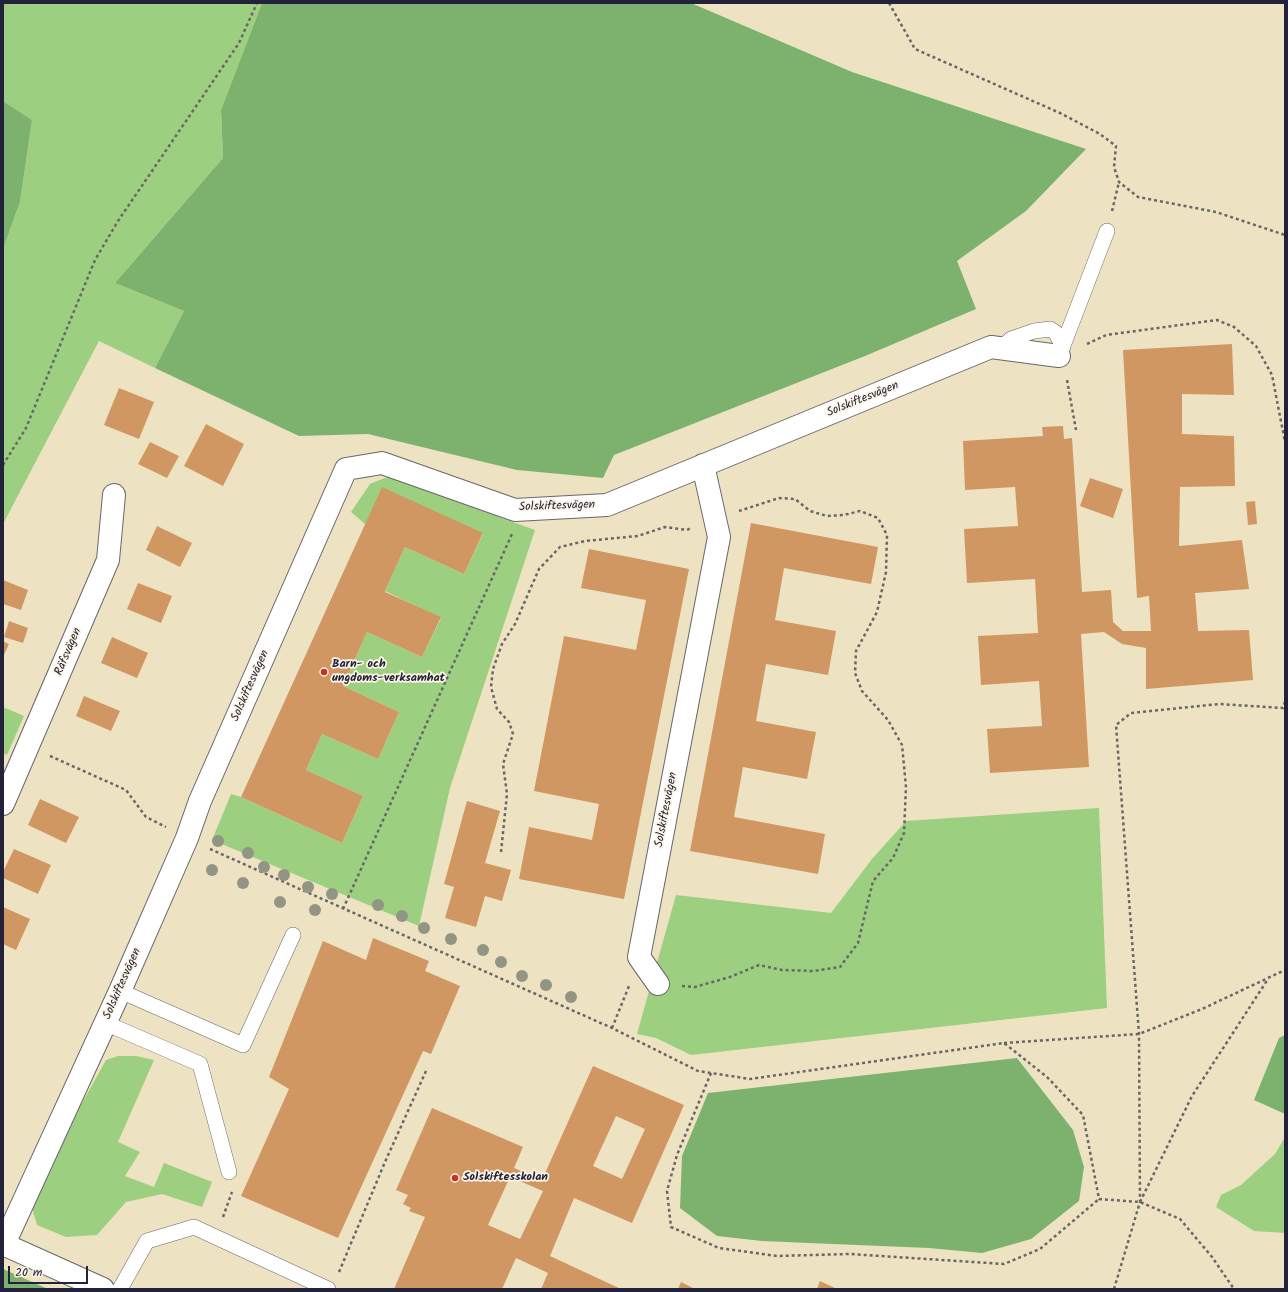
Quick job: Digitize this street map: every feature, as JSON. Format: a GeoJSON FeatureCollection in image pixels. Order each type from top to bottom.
{"type":"FeatureCollection","features":[{"type":"Feature","properties":{"kind":"street","name":"Solskiftesvägen"},"geometry":{"type":"LineString","coordinates":[[103,1289],[4,1244],[120,991],[187,838],[203,794],[346,469],[382,463],[516,510],[607,505],[991,347],[1058,353]]}},
{"type":"Feature","properties":{"kind":"street","name":"Solskiftesvägen"},"geometry":{"type":"LineString","coordinates":[[639,957],[718,537],[703,465]]}},
{"type":"Feature","properties":{"kind":"street","name":"Räfsvägen"},"geometry":{"type":"LineString","coordinates":[[3,804],[108,560],[114,495]]}},
{"type":"Feature","properties":{"kind":"street"},"geometry":{"type":"LineString","coordinates":[[639,957],[658,984]]}},
{"type":"Feature","properties":{"kind":"lane"},"geometry":{"type":"LineString","coordinates":[[1058,353],[1107,231]]}},
{"type":"Feature","properties":{"kind":"lane"},"geometry":{"type":"LineString","coordinates":[[120,991],[243,1045],[293,935]]}},
{"type":"Feature","properties":{"kind":"lane"},"geometry":{"type":"LineString","coordinates":[[105,1023],[200,1064],[229,1172]]}},
{"type":"Feature","properties":{"kind":"lane"},"geometry":{"type":"LineString","coordinates":[[120,1289],[147,1241],[194,1227],[328,1289]]}},
{"type":"Feature","properties":{"kind":"path"},"geometry":{"type":"LineString","coordinates":[[3,465],[26,428],[95,260],[118,221],[239,43],[257,3]]}},
{"type":"Feature","properties":{"kind":"path"},"geometry":{"type":"LineString","coordinates":[[889,3],[915,49],[1060,113],[1100,134],[1116,146],[1114,168],[1119,182],[1138,197],[1216,212],[1285,235]]}},
{"type":"Feature","properties":{"kind":"path"},"geometry":{"type":"LineString","coordinates":[[1107,231],[1119,182]]}},
{"type":"Feature","properties":{"kind":"path"},"geometry":{"type":"LineString","coordinates":[[1076,430],[1066,378],[1058,353],[1106,335],[1217,320],[1234,327],[1256,346],[1272,375],[1285,442]]}},
{"type":"Feature","properties":{"kind":"path"},"geometry":{"type":"LineString","coordinates":[[501,852],[507,794],[503,764],[513,734],[508,722],[497,709],[491,687],[493,669],[502,644],[515,624],[539,569],[560,547],[585,541],[638,536],[665,527],[687,530],[714,517],[747,509],[779,498],[795,499],[810,510],[827,516],[844,515],[860,511],[878,518],[886,534],[886,572],[877,612],[856,651],[855,673],[862,691],[888,720],[902,746],[906,787],[904,833],[893,858],[873,881],[858,943],[840,967],[813,971],[782,970],[759,965],[730,978],[695,987],[658,984]]}},
{"type":"Feature","properties":{"kind":"path"},"geometry":{"type":"LineString","coordinates":[[343,910],[523,510]]}},
{"type":"Feature","properties":{"kind":"path"},"geometry":{"type":"LineString","coordinates":[[1140,1202],[1139,1034],[1116,725],[1131,713],[1219,704],[1284,708],[1285,702]]}},
{"type":"Feature","properties":{"kind":"path"},"geometry":{"type":"LineString","coordinates":[[29,746],[126,790],[146,817],[187,838],[343,910],[612,1028],[698,1071],[750,1079],[1004,1043],[1139,1034],[1268,979],[1285,970]]}},
{"type":"Feature","properties":{"kind":"path"},"geometry":{"type":"LineString","coordinates":[[612,1028],[621,1008],[639,957]]}},
{"type":"Feature","properties":{"kind":"path"},"geometry":{"type":"LineString","coordinates":[[1114,1289],[1140,1202],[1192,1096],[1268,979]]}},
{"type":"Feature","properties":{"kind":"path"},"geometry":{"type":"LineString","coordinates":[[1004,1043],[1047,1077],[1083,1115],[1099,1199]]}},
{"type":"Feature","properties":{"kind":"path"},"geometry":{"type":"LineString","coordinates":[[338,1275],[426,1071]]}},
{"type":"Feature","properties":{"kind":"path"},"geometry":{"type":"LineString","coordinates":[[711,1073],[677,1155],[667,1191],[671,1227],[720,1248],[777,1256],[850,1254],[1004,1264],[1040,1249],[1099,1199],[1140,1202],[1180,1219],[1212,1257],[1234,1289]]}},
{"type":"Feature","properties":{"kind":"path"},"geometry":{"type":"LineString","coordinates":[[215,1238],[233,1194],[229,1172]]}},
{"type":"Feature","properties":{"kind":"green space"},"geometry":{"type":"Polygon","coordinates":[[[3,3],[262,3],[221,110],[223,158],[115,283],[184,311],[155,368],[99,341],[3,524],[3,249],[20,202],[32,120],[3,101],[3,3]]]}},
{"type":"Feature","properties":{"kind":"green space"},"geometry":{"type":"Polygon","coordinates":[[[262,3],[691,3],[852,72],[1086,149],[1026,211],[957,261],[976,309],[865,356],[614,455],[603,478],[517,470],[368,434],[299,436],[155,368],[184,311],[115,283],[223,158],[221,110],[262,3]]]}},
{"type":"Feature","properties":{"kind":"green space"},"geometry":{"type":"Polygon","coordinates":[[[3,101],[32,120],[20,202],[3,249],[3,101]]]}},
{"type":"Feature","properties":{"kind":"green space"},"geometry":{"type":"Polygon","coordinates":[[[392,475],[430,485],[499,517],[535,530],[450,788],[419,926],[212,840],[231,794],[241,797],[342,843],[363,796],[306,770],[322,734],[378,759],[399,712],[343,686],[367,632],[422,657],[441,618],[385,591],[405,547],[464,574],[483,534],[365,524],[351,512],[370,484],[392,475]]]}},
{"type":"Feature","properties":{"kind":"green space"},"geometry":{"type":"Polygon","coordinates":[[[3,707],[24,716],[7,755],[3,753],[3,707]]]}},
{"type":"Feature","properties":{"kind":"green space"},"geometry":{"type":"Polygon","coordinates":[[[1099,808],[1107,1008],[691,1055],[656,1038],[637,1034],[676,895],[831,913],[872,859],[906,821],[1099,808]]]}},
{"type":"Feature","properties":{"kind":"green space"},"geometry":{"type":"Polygon","coordinates":[[[1285,1035],[1285,1114],[1254,1100],[1279,1038],[1285,1035]]]}},
{"type":"Feature","properties":{"kind":"green space"},"geometry":{"type":"Polygon","coordinates":[[[118,1056],[136,1056],[154,1060],[118,1142],[140,1152],[125,1176],[154,1187],[164,1163],[212,1182],[202,1207],[162,1194],[126,1202],[97,1235],[66,1237],[37,1225],[32,1208],[34,1189],[106,1060],[118,1056]]]}},
{"type":"Feature","properties":{"kind":"green space"},"geometry":{"type":"Polygon","coordinates":[[[1017,1058],[1073,1130],[1084,1167],[1079,1201],[1031,1239],[982,1253],[929,1248],[762,1241],[717,1236],[680,1208],[682,1156],[708,1093],[1017,1058]]]}},
{"type":"Feature","properties":{"kind":"green space"},"geometry":{"type":"Polygon","coordinates":[[[1285,1137],[1285,1233],[1254,1231],[1216,1207],[1221,1195],[1241,1185],[1275,1154],[1285,1137]]]}},
{"type":"Feature","properties":{"kind":"green space"},"geometry":{"type":"Polygon","coordinates":[[[3,1269],[48,1289],[3,1289],[3,1269]]]}},
{"type":"Feature","properties":{"kind":"building"},"geometry":{"type":"Polygon","coordinates":[[[1232,344],[1234,395],[1182,394],[1182,434],[1234,436],[1235,486],[1180,487],[1179,546],[1242,540],[1249,589],[1195,593],[1198,631],[1249,630],[1253,680],[1146,689],[1146,648],[1122,644],[1104,632],[1081,634],[1089,767],[990,773],[987,729],[1042,726],[1039,681],[981,685],[978,636],[1038,633],[1035,579],[967,583],[964,529],[1018,526],[1015,487],[965,490],[963,441],[1043,436],[1042,427],[1063,426],[1064,439],[1072,438],[1082,592],[1111,590],[1113,622],[1123,631],[1151,631],[1149,596],[1137,598],[1123,350],[1232,344]]]}},
{"type":"Feature","properties":{"kind":"building"},"geometry":{"type":"Polygon","coordinates":[[[119,388],[154,402],[139,439],[104,425],[119,388]]]}},
{"type":"Feature","properties":{"kind":"building"},"geometry":{"type":"Polygon","coordinates":[[[206,424],[244,444],[223,486],[184,466],[206,424]]]}},
{"type":"Feature","properties":{"kind":"building"},"geometry":{"type":"Polygon","coordinates":[[[150,442],[179,456],[167,478],[138,464],[150,442]]]}},
{"type":"Feature","properties":{"kind":"building"},"geometry":{"type":"Polygon","coordinates":[[[1090,478],[1123,489],[1113,518],[1080,506],[1090,478]]]}},
{"type":"Feature","properties":{"kind":"building","name":"Barn- och ungdoms-verksamhat"},"geometry":{"type":"Polygon","coordinates":[[[382,487],[483,533],[464,574],[405,547],[385,592],[441,617],[422,657],[367,632],[343,686],[399,712],[378,759],[322,734],[306,770],[363,796],[342,843],[241,797],[382,487]]]}},
{"type":"Feature","properties":{"kind":"building"},"geometry":{"type":"Polygon","coordinates":[[[1255,501],[1257,524],[1248,525],[1246,502],[1255,501]]]}},
{"type":"Feature","properties":{"kind":"building"},"geometry":{"type":"Polygon","coordinates":[[[751,523],[878,547],[871,584],[784,568],[775,620],[836,631],[828,675],[766,664],[756,721],[816,732],[807,779],[743,767],[734,817],[825,834],[818,874],[690,851],[751,523]]]}},
{"type":"Feature","properties":{"kind":"building"},"geometry":{"type":"Polygon","coordinates":[[[157,526],[192,543],[180,567],[146,550],[157,526]]]}},
{"type":"Feature","properties":{"kind":"building"},"geometry":{"type":"Polygon","coordinates":[[[589,549],[689,569],[624,899],[519,879],[529,827],[592,840],[599,804],[534,791],[564,636],[636,650],[646,600],[581,588],[589,549]]]}},
{"type":"Feature","properties":{"kind":"building"},"geometry":{"type":"Polygon","coordinates":[[[3,580],[28,590],[21,610],[3,604],[3,580]]]}},
{"type":"Feature","properties":{"kind":"building"},"geometry":{"type":"Polygon","coordinates":[[[138,583],[172,596],[161,623],[127,609],[138,583]]]}},
{"type":"Feature","properties":{"kind":"building"},"geometry":{"type":"Polygon","coordinates":[[[9,621],[28,628],[23,643],[4,637],[9,621]]]}},
{"type":"Feature","properties":{"kind":"building"},"geometry":{"type":"Polygon","coordinates":[[[112,637],[148,653],[137,678],[101,663],[112,637]]]}},
{"type":"Feature","properties":{"kind":"building"},"geometry":{"type":"Polygon","coordinates":[[[3,641],[9,644],[3,657],[3,641]]]}},
{"type":"Feature","properties":{"kind":"building"},"geometry":{"type":"Polygon","coordinates":[[[84,696],[120,711],[111,731],[76,716],[84,696]]]}},
{"type":"Feature","properties":{"kind":"building"},"geometry":{"type":"Polygon","coordinates":[[[40,799],[79,817],[66,843],[28,825],[40,799]]]}},
{"type":"Feature","properties":{"kind":"building"},"geometry":{"type":"Polygon","coordinates":[[[467,801],[500,811],[485,863],[511,870],[502,901],[485,896],[476,927],[445,918],[454,887],[444,884],[467,801]]]}},
{"type":"Feature","properties":{"kind":"building"},"geometry":{"type":"Polygon","coordinates":[[[14,849],[51,865],[38,894],[3,878],[3,872],[14,849]]]}},
{"type":"Feature","properties":{"kind":"building"},"geometry":{"type":"Polygon","coordinates":[[[3,907],[30,919],[16,950],[3,944],[3,907]]]}},
{"type":"Feature","properties":{"kind":"building"},"geometry":{"type":"Polygon","coordinates":[[[373,938],[429,961],[425,971],[460,986],[431,1054],[423,1051],[338,1238],[241,1196],[289,1089],[269,1077],[323,941],[366,960],[373,938]]]}},
{"type":"Feature","properties":{"kind":"building","name":"Solskiftesskolan"},"geometry":{"type":"Polygon","coordinates":[[[593,1066],[684,1105],[632,1223],[574,1198],[550,1256],[621,1289],[541,1289],[548,1273],[516,1258],[502,1289],[394,1289],[425,1217],[409,1211],[411,1208],[403,1204],[408,1195],[396,1190],[432,1108],[523,1147],[514,1168],[542,1180],[593,1066]],[[616,1116],[593,1166],[622,1179],[645,1129],[616,1116]],[[510,1177],[488,1225],[520,1239],[543,1191],[510,1177]]]}},
{"type":"Feature","properties":{"kind":"building"},"geometry":{"type":"Polygon","coordinates":[[[820,1281],[837,1289],[817,1289],[820,1281]]]}},
{"type":"Feature","properties":{"kind":"building"},"geometry":{"type":"Polygon","coordinates":[[[681,1282],[695,1289],[678,1289],[681,1282]]]}},
{"type":"Feature","properties":{"kind":"place","name":"Barn- och ungdoms-verksamhat"},"geometry":{"type":"Point","coordinates":[324,672]}},
{"type":"Feature","properties":{"kind":"place","name":"Solskiftesskolan"},"geometry":{"type":"Point","coordinates":[455,1178]}}]}
